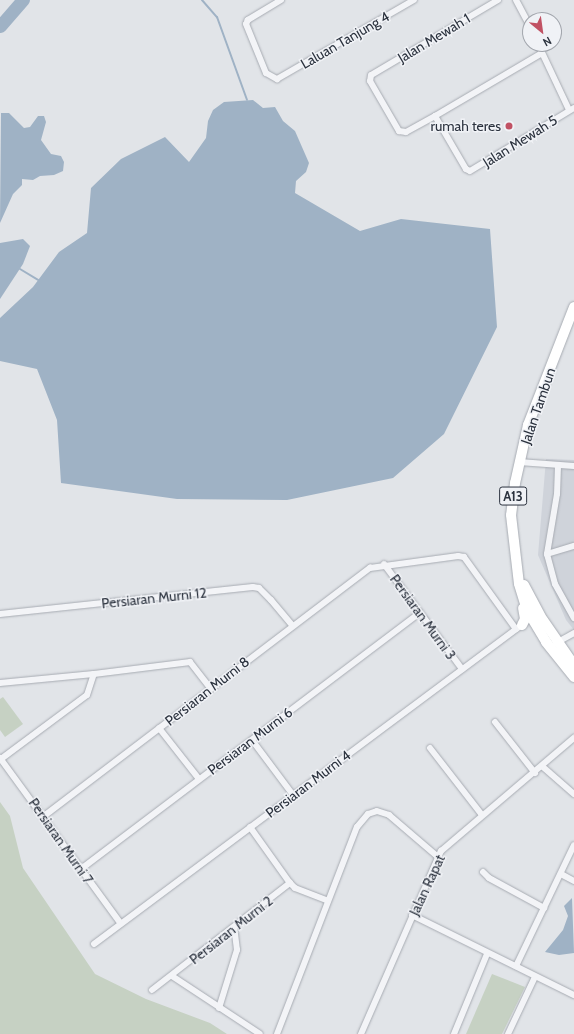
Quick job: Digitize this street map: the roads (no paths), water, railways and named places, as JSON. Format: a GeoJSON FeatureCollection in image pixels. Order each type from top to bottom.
{"type":"FeatureCollection","features":[{"type":"Feature","properties":{"kind":"main road","name":"Jalan Tambun"},"geometry":{"type":"LineString","coordinates":[[574,307],[528,425],[519,462],[511,515],[520,584],[527,610],[574,677]]}},
{"type":"Feature","properties":{"kind":"main road"},"geometry":{"type":"LineString","coordinates":[[519,627],[525,616],[520,584]]}},
{"type":"Feature","properties":{"kind":"main road"},"geometry":{"type":"LineString","coordinates":[[519,627],[529,625],[551,644]]}},
{"type":"Feature","properties":{"kind":"main road","name":"Jalan Tambun"},"geometry":{"type":"LineString","coordinates":[[551,644],[574,664]]}},
{"type":"Feature","properties":{"kind":"street","name":"Laluan Tanjung 4"},"geometry":{"type":"LineString","coordinates":[[281,0],[248,20],[247,29],[266,73],[277,79],[414,0]]}},
{"type":"Feature","properties":{"kind":"street","name":"Jalan Mewah 1"},"geometry":{"type":"LineString","coordinates":[[435,116],[406,132],[399,131],[370,80],[371,75],[498,0]]}},
{"type":"Feature","properties":{"kind":"street"},"geometry":{"type":"LineString","coordinates":[[516,0],[522,12]]}},
{"type":"Feature","properties":{"kind":"street"},"geometry":{"type":"LineString","coordinates":[[435,116],[542,53],[572,109]]}},
{"type":"Feature","properties":{"kind":"street","name":"Jalan Mewah 5"},"geometry":{"type":"LineString","coordinates":[[435,116],[466,169],[475,169],[572,109]]}},
{"type":"Feature","properties":{"kind":"street"},"geometry":{"type":"LineString","coordinates":[[519,462],[574,466]]}},
{"type":"Feature","properties":{"kind":"street"},"geometry":{"type":"LineString","coordinates":[[558,466],[557,494],[547,554],[555,584],[574,618]]}},
{"type":"Feature","properties":{"kind":"street"},"geometry":{"type":"LineString","coordinates":[[547,554],[574,546]]}},
{"type":"Feature","properties":{"kind":"street"},"geometry":{"type":"LineString","coordinates":[[384,564],[464,557],[519,627]]}},
{"type":"Feature","properties":{"kind":"street","name":"Persiaran Murni 8"},"geometry":{"type":"LineString","coordinates":[[44,816],[211,689],[292,625],[370,568],[384,564]]}},
{"type":"Feature","properties":{"kind":"street","name":"Persiaran Murni 3"},"geometry":{"type":"LineString","coordinates":[[384,564],[462,669]]}},
{"type":"Feature","properties":{"kind":"street","name":"Persiaran Murni 12"},"geometry":{"type":"LineString","coordinates":[[0,614],[253,587],[259,588],[292,625]]}},
{"type":"Feature","properties":{"kind":"street","name":"Persiaran Murni 6"},"geometry":{"type":"LineString","coordinates":[[81,869],[420,613]]}},
{"type":"Feature","properties":{"kind":"street","name":"Persiaran Murni 4"},"geometry":{"type":"LineString","coordinates":[[94,944],[519,627]]}},
{"type":"Feature","properties":{"kind":"street"},"geometry":{"type":"LineString","coordinates":[[551,644],[574,633]]}},
{"type":"Feature","properties":{"kind":"street"},"geometry":{"type":"LineString","coordinates":[[0,683],[94,674],[107,670],[190,662],[211,689]]}},
{"type":"Feature","properties":{"kind":"street"},"geometry":{"type":"LineString","coordinates":[[0,759],[87,695],[94,674]]}},
{"type":"Feature","properties":{"kind":"street"},"geometry":{"type":"LineString","coordinates":[[495,722],[535,773]]}},
{"type":"Feature","properties":{"kind":"street"},"geometry":{"type":"LineString","coordinates":[[159,728],[199,780]]}},
{"type":"Feature","properties":{"kind":"street","name":"Jalan Rapat"},"geometry":{"type":"LineString","coordinates":[[361,1034],[438,857],[450,842],[543,767],[574,738]]}},
{"type":"Feature","properties":{"kind":"street"},"geometry":{"type":"LineString","coordinates":[[252,740],[293,795]]}},
{"type":"Feature","properties":{"kind":"street"},"geometry":{"type":"LineString","coordinates":[[430,748],[482,815]]}},
{"type":"Feature","properties":{"kind":"street","name":"Persiaran Murni 7"},"geometry":{"type":"LineString","coordinates":[[0,759],[44,816],[121,924]]}},
{"type":"Feature","properties":{"kind":"street"},"geometry":{"type":"LineString","coordinates":[[543,767],[574,794]]}},
{"type":"Feature","properties":{"kind":"street"},"geometry":{"type":"LineString","coordinates":[[277,1034],[327,900],[357,827],[368,814],[377,811],[389,815],[438,857]]}},
{"type":"Feature","properties":{"kind":"street"},"geometry":{"type":"LineString","coordinates":[[250,827],[290,883],[327,900]]}},
{"type":"Feature","properties":{"kind":"street"},"geometry":{"type":"LineString","coordinates":[[516,966],[574,845]]}},
{"type":"Feature","properties":{"kind":"street"},"geometry":{"type":"LineString","coordinates":[[483,872],[488,878],[544,908]]}},
{"type":"Feature","properties":{"kind":"street"},"geometry":{"type":"LineString","coordinates":[[560,874],[574,881]]}},
{"type":"Feature","properties":{"kind":"street","name":"Persiaran Murni 2"},"geometry":{"type":"LineString","coordinates":[[152,990],[290,883]]}},
{"type":"Feature","properties":{"kind":"street"},"geometry":{"type":"LineString","coordinates":[[412,916],[487,954],[516,966],[535,977],[574,995]]}},
{"type":"Feature","properties":{"kind":"street"},"geometry":{"type":"LineString","coordinates":[[219,1008],[238,950],[234,927]]}},
{"type":"Feature","properties":{"kind":"street"},"geometry":{"type":"LineString","coordinates":[[454,1034],[487,954]]}},
{"type":"Feature","properties":{"kind":"street"},"geometry":{"type":"LineString","coordinates":[[172,976],[260,1034]]}},
{"type":"Feature","properties":{"kind":"street"},"geometry":{"type":"LineString","coordinates":[[508,1034],[535,977]]}},
{"type":"Feature","properties":{"kind":"water"},"geometry":{"type":"Polygon","coordinates":[[[253,100],[263,108],[275,107],[283,121],[295,131],[309,163],[306,172],[296,181],[295,193],[360,231],[401,219],[490,229],[497,327],[444,434],[393,478],[287,500],[177,499],[61,483],[57,420],[37,369],[0,361],[0,318],[33,287],[59,252],[87,233],[91,188],[121,159],[165,137],[189,162],[206,138],[208,121],[213,110],[224,102],[253,100]]]}},
{"type":"Feature","properties":{"kind":"water"},"geometry":{"type":"Polygon","coordinates":[[[1,113],[9,113],[24,128],[30,127],[38,116],[44,116],[46,122],[41,140],[51,154],[61,156],[64,162],[63,171],[54,175],[40,176],[33,180],[22,179],[22,185],[13,194],[0,223],[1,113]]]}},
{"type":"Feature","properties":{"kind":"water"},"geometry":{"type":"Polygon","coordinates":[[[23,239],[30,246],[23,264],[0,299],[0,243],[23,239]]]}},
{"type":"Feature","properties":{"kind":"water"},"geometry":{"type":"Polygon","coordinates":[[[572,898],[574,953],[559,955],[545,952],[563,930],[568,916],[564,906],[572,898]]]}},
{"type":"Feature","properties":{"kind":"waterway"},"geometry":{"type":"LineString","coordinates":[[0,26],[23,0]]}},
{"type":"Feature","properties":{"kind":"waterway"},"geometry":{"type":"LineString","coordinates":[[202,0],[217,17],[247,100]]}},
{"type":"Feature","properties":{"kind":"waterway"},"geometry":{"type":"LineString","coordinates":[[20,269],[38,280]]}},
{"type":"Feature","properties":{"kind":"place","name":"rumah teres"},"geometry":{"type":"Point","coordinates":[509,126]}}]}
